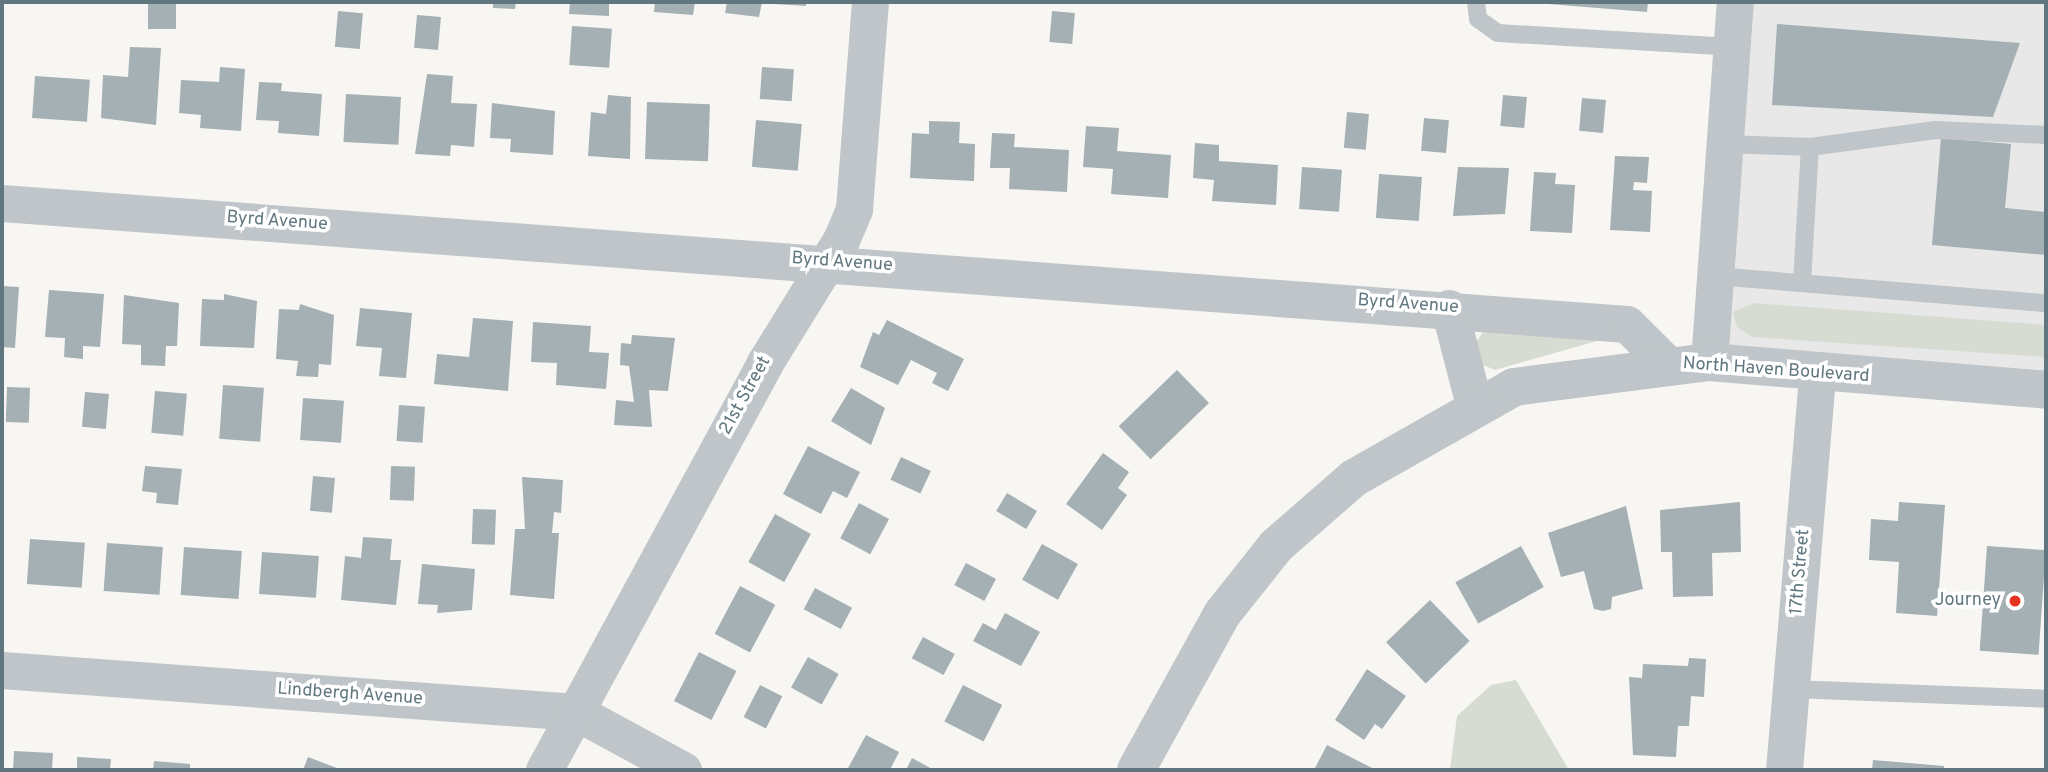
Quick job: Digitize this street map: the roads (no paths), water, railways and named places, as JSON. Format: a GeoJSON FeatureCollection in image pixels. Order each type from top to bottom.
{"type":"FeatureCollection","features":[{"type":"Feature","properties":{"kind":"street","name":"21st Street"},"geometry":{"type":"LineString","coordinates":[[544,770],[764,364],[831,262],[854,209],[870,2]]}},
{"type":"Feature","properties":{"kind":"street"},"geometry":{"type":"LineString","coordinates":[[1709,362],[1735,2]]}},
{"type":"Feature","properties":{"kind":"street","name":"Byrd Avenue"},"geometry":{"type":"LineString","coordinates":[[2,203],[1449,308],[1627,324],[1666,363]]}},
{"type":"Feature","properties":{"kind":"street"},"geometry":{"type":"LineString","coordinates":[[1449,308],[1474,405]]}},
{"type":"Feature","properties":{"kind":"street","name":"North Haven Boulevard"},"geometry":{"type":"LineString","coordinates":[[1136,770],[1222,614],[1276,546],[1354,478],[1474,405],[1514,387],[1666,363],[1709,362],[1817,374],[2046,390]]}},
{"type":"Feature","properties":{"kind":"street","name":"17th Street"},"geometry":{"type":"LineString","coordinates":[[1784,770],[1817,374]]}},
{"type":"Feature","properties":{"kind":"street","name":"Lindbergh Avenue"},"geometry":{"type":"LineString","coordinates":[[2,670],[576,712],[683,770]]}},
{"type":"Feature","properties":{"kind":"lane"},"geometry":{"type":"LineString","coordinates":[[1476,2],[1478,19],[1499,33],[1732,47]]}},
{"type":"Feature","properties":{"kind":"lane"},"geometry":{"type":"LineString","coordinates":[[1725,144],[1810,147],[1903,131],[2046,135]]}},
{"type":"Feature","properties":{"kind":"lane"},"geometry":{"type":"LineString","coordinates":[[1802,284],[1810,147]]}},
{"type":"Feature","properties":{"kind":"lane"},"geometry":{"type":"LineString","coordinates":[[1716,276],[2046,303]]}},
{"type":"Feature","properties":{"kind":"lane"},"geometry":{"type":"LineString","coordinates":[[1791,689],[2046,699]]}},
{"type":"Feature","properties":{"kind":"place","name":"Journey"},"geometry":{"type":"Point","coordinates":[2015,601]}}]}
